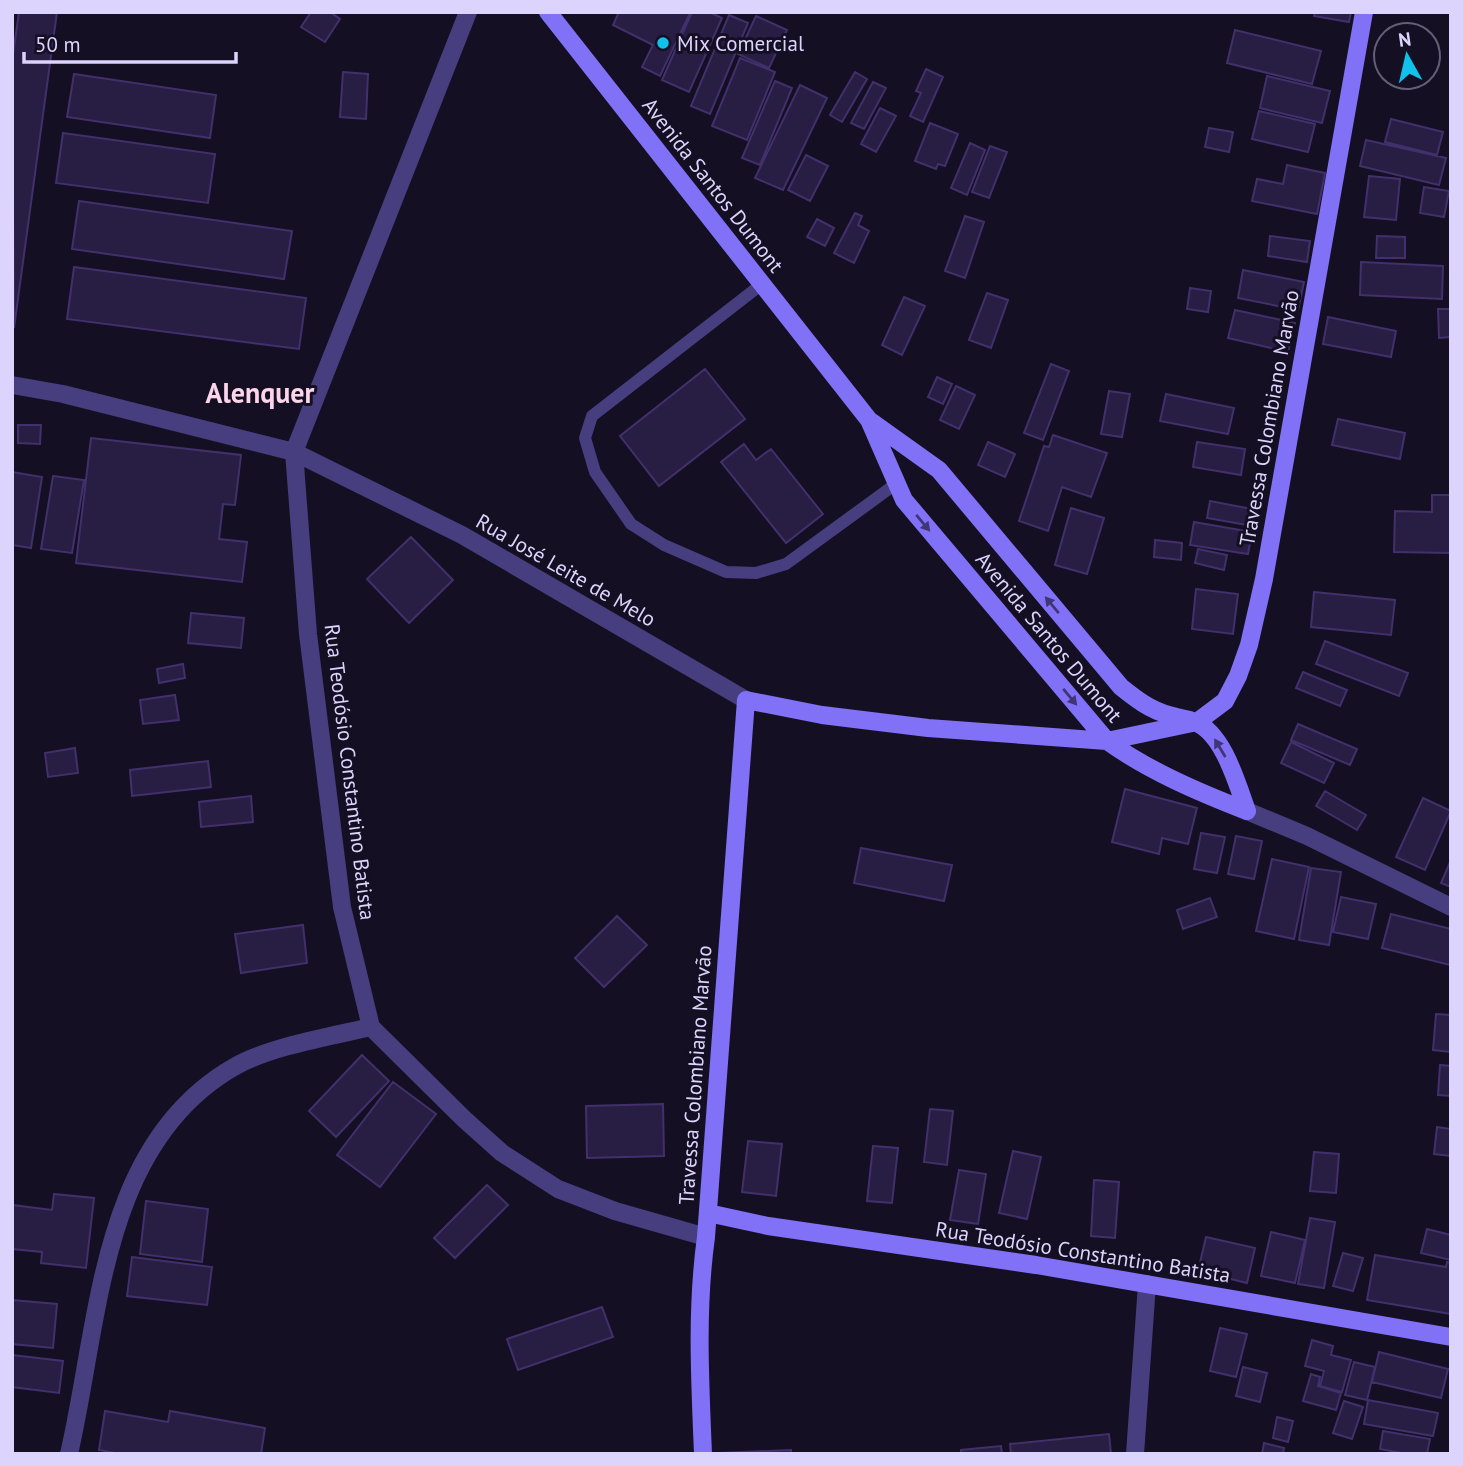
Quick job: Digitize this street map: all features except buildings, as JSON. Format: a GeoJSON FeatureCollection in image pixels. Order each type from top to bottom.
{"type":"FeatureCollection","features":[{"type":"Feature","properties":{"kind":"street"},"geometry":{"type":"LineString","coordinates":[[294,452],[468,12]]}},
{"type":"Feature","properties":{"kind":"street","name":"Avenida Santos Dumont"},"geometry":{"type":"LineString","coordinates":[[548,12],[869,420],[904,500],[1107,741],[1137,761],[1204,794],[1247,811]]}},
{"type":"Feature","properties":{"kind":"street","name":"Travessa Colombiano Marvão"},"geometry":{"type":"LineString","coordinates":[[1107,741],[1197,722],[1224,701],[1238,676],[1260,602],[1364,12]]}},
{"type":"Feature","properties":{"kind":"street","name":"Rua José Leite de Melo"},"geometry":{"type":"LineString","coordinates":[[12,385],[63,394],[294,452],[462,535],[746,700],[822,715],[928,728],[1107,741]]}},
{"type":"Feature","properties":{"kind":"street","name":"Avenida Santos Dumont"},"geometry":{"type":"LineString","coordinates":[[869,420],[939,470],[1121,687],[1144,706],[1197,722]]}},
{"type":"Feature","properties":{"kind":"street","name":"Rua Teodósio Constantino Batista"},"geometry":{"type":"LineString","coordinates":[[294,452],[308,635],[342,907],[372,1027]]}},
{"type":"Feature","properties":{"kind":"street","name":"Travessa Colombiano Marvão"},"geometry":{"type":"LineString","coordinates":[[703,1454],[699,1370],[701,1277],[746,700]]}},
{"type":"Feature","properties":{"kind":"street"},"geometry":{"type":"LineString","coordinates":[[1197,722],[1212,734],[1224,751],[1247,811],[1307,836],[1451,907]]}},
{"type":"Feature","properties":{"kind":"street"},"geometry":{"type":"LineString","coordinates":[[69,1454],[114,1231],[141,1166],[170,1119],[205,1087],[234,1066],[302,1043],[372,1027],[502,1153],[558,1189],[615,1211],[706,1237]]}},
{"type":"Feature","properties":{"kind":"street","name":"Rua Teodósio Constantino Batista"},"geometry":{"type":"LineString","coordinates":[[708,1213],[768,1227],[1036,1265],[1451,1337]]}},
{"type":"Feature","properties":{"kind":"street"},"geometry":{"type":"LineString","coordinates":[[1135,1454],[1147,1284]]}},
{"type":"Feature","properties":{"kind":"lane"},"geometry":{"type":"LineString","coordinates":[[762,284],[592,416],[585,438],[595,472],[631,524],[664,545],[726,572],[756,573],[786,565],[897,483]]}},
{"type":"Feature","properties":{"kind":"place","name":"Mix Comercial"},"geometry":{"type":"Point","coordinates":[663,43]}},
{"type":"Feature","properties":{"kind":"district","name":"Alenquer"},"geometry":{"type":"Point","coordinates":[260,392]}}]}
